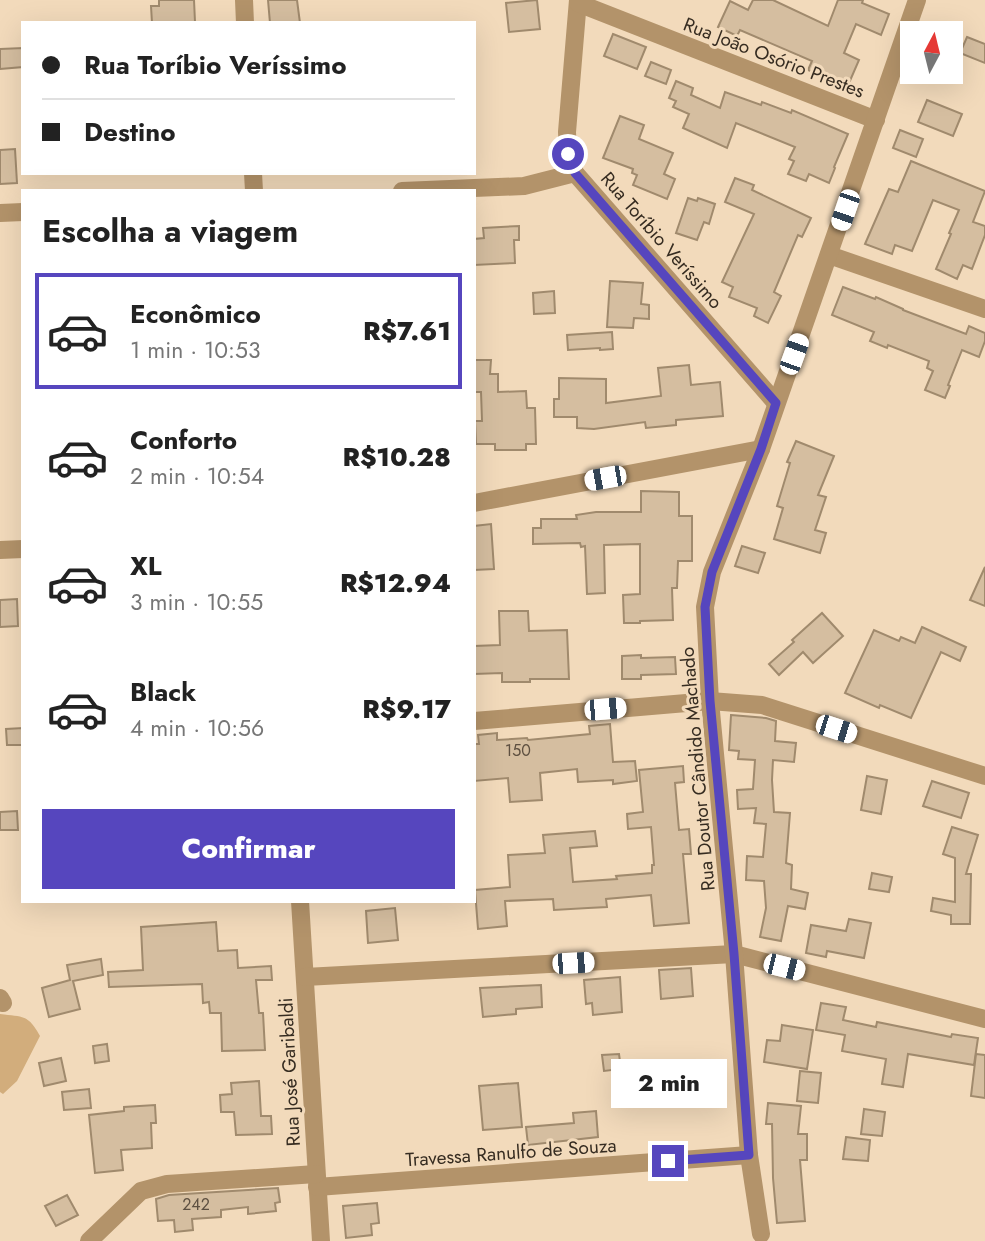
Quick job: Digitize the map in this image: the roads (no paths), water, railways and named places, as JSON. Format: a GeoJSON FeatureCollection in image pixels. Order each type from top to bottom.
{"type":"FeatureCollection","features":[{"type":"Feature","properties":{"kind":"street"},"geometry":{"type":"LineString","coordinates":[[244,0],[246,21]]}},
{"type":"Feature","properties":{"kind":"street","name":"Rua Doutor Cândido Machado"},"geometry":{"type":"LineString","coordinates":[[761,1234],[749,1155],[734,954],[710,701],[705,607],[712,572],[761,449],[917,0]]}},
{"type":"Feature","properties":{"kind":"street","name":"Rua João Osório Prestes"},"geometry":{"type":"LineString","coordinates":[[578,2],[876,120]]}},
{"type":"Feature","properties":{"kind":"street","name":"Rua Toríbio Veríssimo"},"geometry":{"type":"LineString","coordinates":[[578,2],[567,132],[568,154],[575,173],[776,403]]}},
{"type":"Feature","properties":{"kind":"street"},"geometry":{"type":"LineString","coordinates":[[451,189],[524,186],[575,173]]}},
{"type":"Feature","properties":{"kind":"street"},"geometry":{"type":"LineString","coordinates":[[0,213],[21,212]]}},
{"type":"Feature","properties":{"kind":"street"},"geometry":{"type":"LineString","coordinates":[[829,255],[985,309]]}},
{"type":"Feature","properties":{"kind":"street"},"geometry":{"type":"LineString","coordinates":[[476,502],[761,449]]}},
{"type":"Feature","properties":{"kind":"street"},"geometry":{"type":"LineString","coordinates":[[0,550],[21,548]]}},
{"type":"Feature","properties":{"kind":"street"},"geometry":{"type":"LineString","coordinates":[[476,721],[710,701],[762,705],[985,776]]}},
{"type":"Feature","properties":{"kind":"street","name":"Rua José Garibaldi"},"geometry":{"type":"LineString","coordinates":[[300,903],[320,1241]]}},
{"type":"Feature","properties":{"kind":"street"},"geometry":{"type":"LineString","coordinates":[[304,977],[734,954],[985,1019]]}},
{"type":"Feature","properties":{"kind":"street","name":"Travessa Ranulfo de Souza"},"geometry":{"type":"LineString","coordinates":[[89,1241],[141,1191],[167,1184],[316,1180],[749,1155]]}}]}
